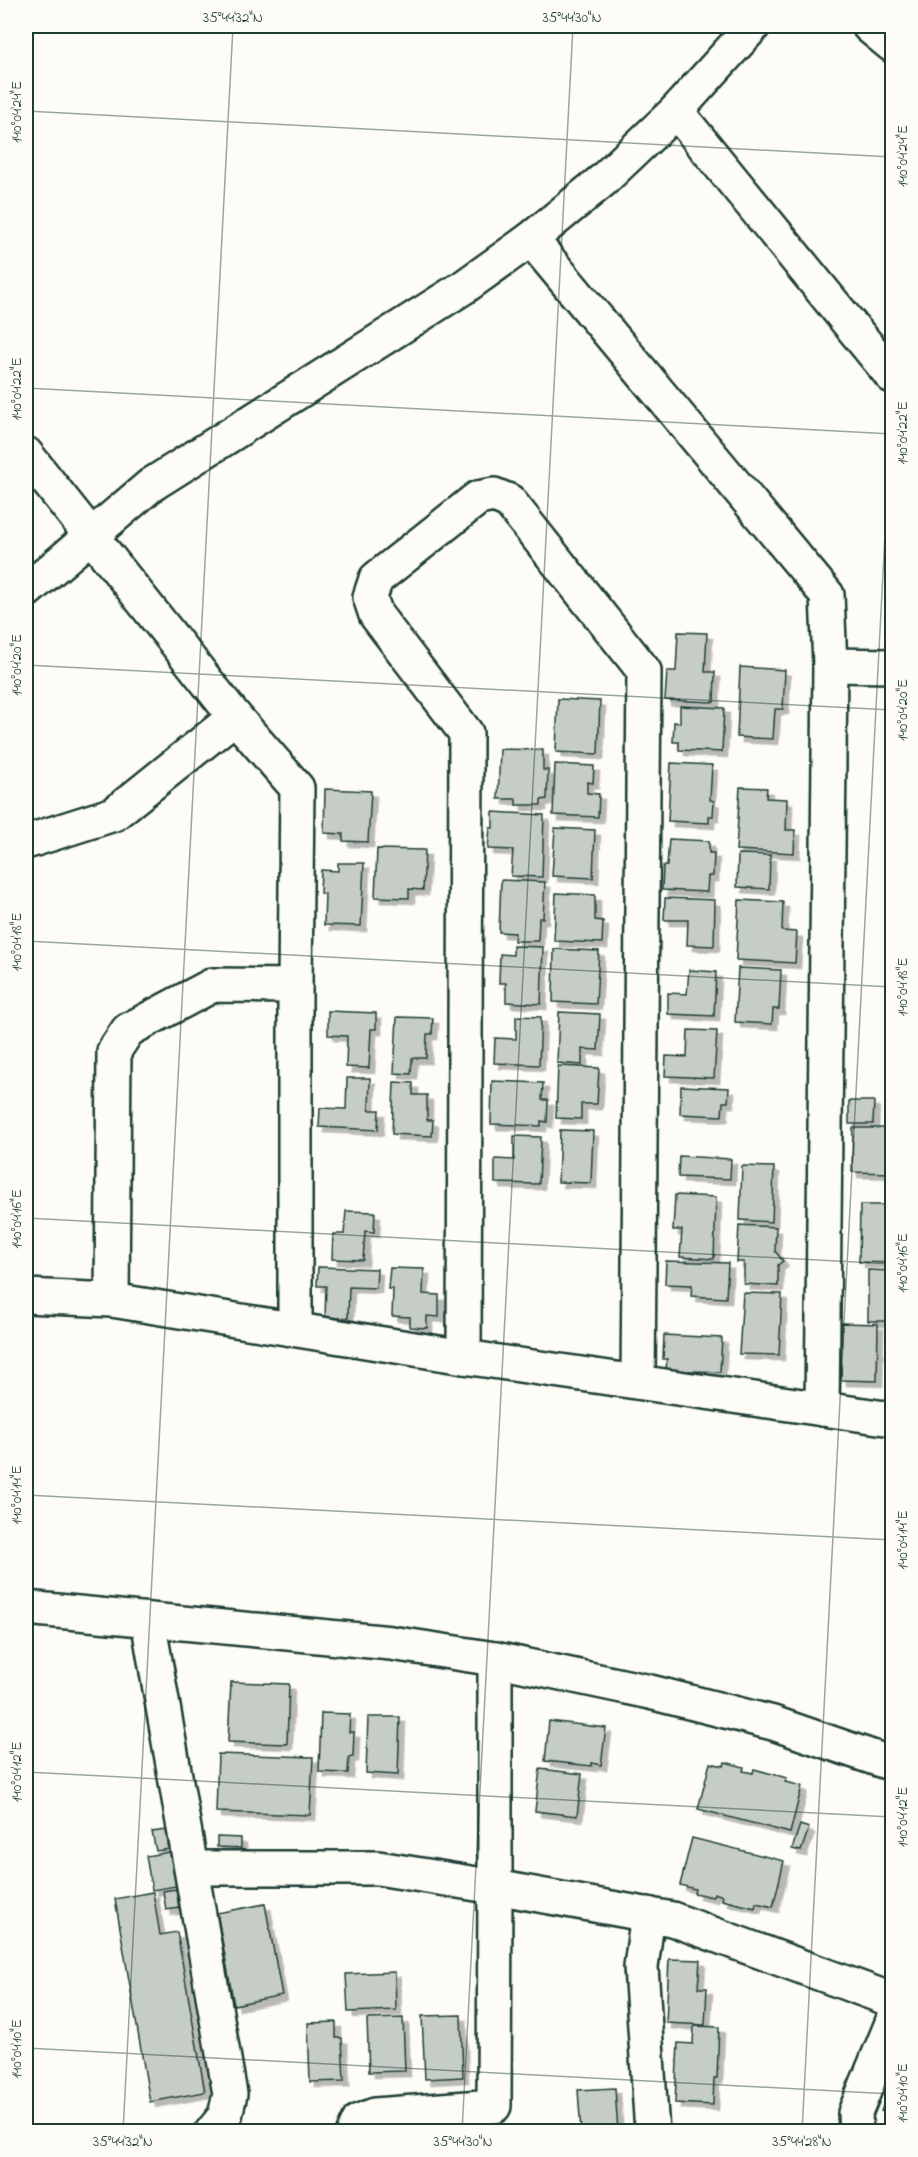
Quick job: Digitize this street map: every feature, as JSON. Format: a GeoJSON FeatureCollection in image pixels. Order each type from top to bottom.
{"type":"FeatureCollection","features":[{"type":"Feature","properties":{"kind":"street"},"geometry":{"type":"LineString","coordinates":[[26,591],[151,485],[454,293],[531,239],[602,181],[676,111],[753,26]]}},
{"type":"Feature","properties":{"kind":"street"},"geometry":{"type":"LineString","coordinates":[[868,26],[892,45]]}},
{"type":"Feature","properties":{"kind":"street"},"geometry":{"type":"LineString","coordinates":[[676,111],[892,376]]}},
{"type":"Feature","properties":{"kind":"street"},"geometry":{"type":"LineString","coordinates":[[531,239],[827,595],[830,665],[822,1409]]}},
{"type":"Feature","properties":{"kind":"street"},"geometry":{"type":"LineString","coordinates":[[28,463],[91,534],[235,717],[297,788],[295,1329]]}},
{"type":"Feature","properties":{"kind":"street"},"geometry":{"type":"LineString","coordinates":[[464,1357],[466,733],[375,615],[370,597],[376,579],[478,498],[494,495],[509,501],[644,671],[638,1382]]}},
{"type":"Feature","properties":{"kind":"street"},"geometry":{"type":"LineString","coordinates":[[830,665],[892,666]]}},
{"type":"Feature","properties":{"kind":"street"},"geometry":{"type":"LineString","coordinates":[[26,842],[114,814],[235,717]]}},
{"type":"Feature","properties":{"kind":"street"},"geometry":{"type":"LineString","coordinates":[[112,1300],[114,1050],[128,1030],[213,985],[295,986]]}},
{"type":"Feature","properties":{"kind":"street"},"geometry":{"type":"LineString","coordinates":[[26,1296],[112,1300],[464,1357],[892,1419]]}},
{"type":"Feature","properties":{"kind":"street"},"geometry":{"type":"LineString","coordinates":[[26,1608],[391,1643],[495,1659],[650,1692],[772,1723],[892,1764]]}},
{"type":"Feature","properties":{"kind":"street"},"geometry":{"type":"LineString","coordinates":[[148,1620],[193,1868],[230,2094],[225,2116],[212,2132]]}},
{"type":"Feature","properties":{"kind":"street"},"geometry":{"type":"LineString","coordinates":[[354,2132],[360,2121],[375,2115],[496,2119],[495,1659]]}},
{"type":"Feature","properties":{"kind":"street"},"geometry":{"type":"LineString","coordinates":[[193,1868],[378,1868],[648,1914],[672,1919],[892,2000]]}},
{"type":"Feature","properties":{"kind":"street"},"geometry":{"type":"LineString","coordinates":[[648,1914],[641,1967],[652,2132]]}},
{"type":"Feature","properties":{"kind":"street"},"geometry":{"type":"LineString","coordinates":[[856,2132],[855,2113],[892,2023]]}},
{"type":"Feature","properties":{"kind":"building"},"geometry":{"type":"Polygon","coordinates":[[[678,632],[707,633],[705,672],[715,672],[714,702],[665,700],[667,671],[676,671],[678,632]]]}},
{"type":"Feature","properties":{"kind":"building"},"geometry":{"type":"Polygon","coordinates":[[[740,667],[785,670],[783,709],[775,709],[773,739],[737,737],[740,667]]]}},
{"type":"Feature","properties":{"kind":"building"},"geometry":{"type":"Polygon","coordinates":[[[558,699],[600,701],[598,754],[556,752],[558,699]]]}},
{"type":"Feature","properties":{"kind":"building"},"geometry":{"type":"Polygon","coordinates":[[[680,706],[724,708],[722,752],[679,750],[679,742],[673,742],[674,722],[680,723],[680,706]]]}},
{"type":"Feature","properties":{"kind":"building"},"geometry":{"type":"Polygon","coordinates":[[[500,749],[543,750],[543,770],[548,770],[547,799],[541,800],[541,805],[516,805],[516,799],[498,799],[500,749]]]}},
{"type":"Feature","properties":{"kind":"building"},"geometry":{"type":"Polygon","coordinates":[[[671,763],[712,765],[710,800],[714,801],[713,816],[709,816],[709,823],[668,821],[671,763]]]}},
{"type":"Feature","properties":{"kind":"building"},"geometry":{"type":"Polygon","coordinates":[[[555,764],[594,766],[593,783],[587,782],[587,793],[599,794],[598,817],[553,815],[555,764]]]}},
{"type":"Feature","properties":{"kind":"building"},"geometry":{"type":"Polygon","coordinates":[[[740,787],[767,788],[766,798],[787,799],[786,830],[795,830],[794,853],[736,850],[740,787]]]}},
{"type":"Feature","properties":{"kind":"building"},"geometry":{"type":"Polygon","coordinates":[[[325,789],[371,791],[368,842],[343,841],[343,834],[324,833],[325,789]]]}},
{"type":"Feature","properties":{"kind":"building"},"geometry":{"type":"Polygon","coordinates":[[[493,812],[544,815],[542,877],[511,876],[513,850],[488,849],[490,828],[493,828],[493,812]]]}},
{"type":"Feature","properties":{"kind":"building"},"geometry":{"type":"Polygon","coordinates":[[[555,828],[595,830],[593,878],[552,876],[555,828]]]}},
{"type":"Feature","properties":{"kind":"building"},"geometry":{"type":"Polygon","coordinates":[[[669,839],[709,841],[709,853],[714,853],[713,876],[708,876],[707,892],[662,890],[663,866],[667,866],[669,839]]]}},
{"type":"Feature","properties":{"kind":"building"},"geometry":{"type":"Polygon","coordinates":[[[377,849],[425,850],[423,890],[409,889],[409,898],[375,897],[377,849]]]}},
{"type":"Feature","properties":{"kind":"building"},"geometry":{"type":"Polygon","coordinates":[[[738,854],[770,855],[769,889],[737,887],[738,854]]]}},
{"type":"Feature","properties":{"kind":"building"},"geometry":{"type":"Polygon","coordinates":[[[338,863],[364,863],[361,926],[324,925],[325,894],[320,893],[321,870],[338,871],[338,863]]]}},
{"type":"Feature","properties":{"kind":"building"},"geometry":{"type":"Polygon","coordinates":[[[501,880],[545,882],[543,918],[539,918],[538,941],[514,941],[515,933],[499,932],[501,880]]]}},
{"type":"Feature","properties":{"kind":"building"},"geometry":{"type":"Polygon","coordinates":[[[556,893],[595,895],[595,920],[603,921],[602,943],[554,941],[556,893]]]}},
{"type":"Feature","properties":{"kind":"building"},"geometry":{"type":"Polygon","coordinates":[[[665,898],[715,900],[714,946],[687,945],[688,920],[664,920],[665,898]]]}},
{"type":"Feature","properties":{"kind":"building"},"geometry":{"type":"Polygon","coordinates":[[[739,900],[783,902],[782,931],[797,932],[795,963],[736,960],[739,900]]]}},
{"type":"Feature","properties":{"kind":"building"},"geometry":{"type":"Polygon","coordinates":[[[513,946],[543,947],[541,1004],[506,1002],[506,983],[499,983],[500,954],[513,955],[513,946]]]}},
{"type":"Feature","properties":{"kind":"building"},"geometry":{"type":"Polygon","coordinates":[[[554,949],[599,951],[596,1004],[553,1002],[554,949]]]}},
{"type":"Feature","properties":{"kind":"building"},"geometry":{"type":"Polygon","coordinates":[[[738,968],[781,970],[779,1009],[773,1009],[772,1024],[735,1022],[738,968]]]}},
{"type":"Feature","properties":{"kind":"building"},"geometry":{"type":"Polygon","coordinates":[[[689,970],[716,972],[714,1016],[668,1014],[668,993],[687,994],[689,970]]]}},
{"type":"Feature","properties":{"kind":"building"},"geometry":{"type":"Polygon","coordinates":[[[328,1011],[376,1013],[376,1029],[371,1029],[369,1068],[346,1067],[347,1036],[328,1035],[328,1011]]]}},
{"type":"Feature","properties":{"kind":"building"},"geometry":{"type":"Polygon","coordinates":[[[559,1012],[600,1014],[598,1050],[582,1049],[582,1065],[557,1063],[559,1012]]]}},
{"type":"Feature","properties":{"kind":"building"},"geometry":{"type":"Polygon","coordinates":[[[516,1016],[541,1017],[539,1065],[494,1063],[495,1038],[516,1039],[516,1016]]]}},
{"type":"Feature","properties":{"kind":"building"},"geometry":{"type":"Polygon","coordinates":[[[397,1017],[433,1018],[432,1034],[427,1034],[426,1058],[412,1058],[411,1074],[394,1073],[397,1017]]]}},
{"type":"Feature","properties":{"kind":"building"},"geometry":{"type":"Polygon","coordinates":[[[688,1030],[717,1031],[714,1078],[665,1076],[666,1056],[687,1057],[688,1030]]]}},
{"type":"Feature","properties":{"kind":"building"},"geometry":{"type":"Polygon","coordinates":[[[558,1066],[599,1068],[597,1104],[581,1104],[581,1119],[556,1118],[558,1066]]]}},
{"type":"Feature","properties":{"kind":"building"},"geometry":{"type":"Polygon","coordinates":[[[347,1078],[370,1078],[369,1110],[379,1110],[378,1130],[319,1127],[320,1108],[346,1109],[347,1078]]]}},
{"type":"Feature","properties":{"kind":"building"},"geometry":{"type":"Polygon","coordinates":[[[492,1081],[543,1083],[542,1100],[548,1100],[547,1122],[541,1121],[541,1126],[491,1124],[492,1081]]]}},
{"type":"Feature","properties":{"kind":"building"},"geometry":{"type":"Polygon","coordinates":[[[394,1082],[413,1083],[413,1095],[427,1095],[427,1120],[433,1120],[432,1136],[392,1134],[394,1082]]]}},
{"type":"Feature","properties":{"kind":"building"},"geometry":{"type":"Polygon","coordinates":[[[681,1086],[729,1088],[728,1102],[723,1102],[722,1116],[680,1114],[681,1086]]]}},
{"type":"Feature","properties":{"kind":"building"},"geometry":{"type":"Polygon","coordinates":[[[849,1101],[874,1101],[873,1124],[849,1124],[849,1101]]]}},
{"type":"Feature","properties":{"kind":"building"},"geometry":{"type":"Polygon","coordinates":[[[853,1128],[892,1128],[892,1173],[852,1172],[853,1128]]]}},
{"type":"Feature","properties":{"kind":"building"},"geometry":{"type":"Polygon","coordinates":[[[560,1130],[593,1131],[591,1183],[558,1182],[560,1130]]]}},
{"type":"Feature","properties":{"kind":"building"},"geometry":{"type":"Polygon","coordinates":[[[514,1136],[541,1137],[539,1184],[495,1183],[495,1159],[514,1160],[514,1136]]]}},
{"type":"Feature","properties":{"kind":"building"},"geometry":{"type":"Polygon","coordinates":[[[679,1156],[731,1159],[730,1179],[678,1177],[679,1156]]]}},
{"type":"Feature","properties":{"kind":"building"},"geometry":{"type":"Polygon","coordinates":[[[742,1166],[774,1167],[772,1222],[740,1220],[742,1166]]]}},
{"type":"Feature","properties":{"kind":"building"},"geometry":{"type":"Polygon","coordinates":[[[675,1195],[716,1197],[714,1259],[680,1257],[682,1230],[673,1230],[675,1195]]]}},
{"type":"Feature","properties":{"kind":"building"},"geometry":{"type":"Polygon","coordinates":[[[860,1205],[892,1205],[892,1263],[859,1262],[860,1205]]]}},
{"type":"Feature","properties":{"kind":"building"},"geometry":{"type":"Polygon","coordinates":[[[346,1211],[375,1212],[374,1232],[365,1231],[363,1260],[332,1259],[333,1234],[344,1234],[346,1211]]]}},
{"type":"Feature","properties":{"kind":"building"},"geometry":{"type":"Polygon","coordinates":[[[739,1225],[776,1227],[775,1251],[783,1261],[778,1265],[778,1286],[744,1284],[744,1262],[737,1262],[739,1225]]]}},
{"type":"Feature","properties":{"kind":"building"},"geometry":{"type":"Polygon","coordinates":[[[666,1261],[728,1263],[726,1298],[691,1296],[692,1285],[665,1284],[666,1261]]]}},
{"type":"Feature","properties":{"kind":"building"},"geometry":{"type":"Polygon","coordinates":[[[318,1267],[377,1269],[376,1288],[349,1287],[348,1318],[325,1318],[326,1286],[317,1286],[318,1267]]]}},
{"type":"Feature","properties":{"kind":"building"},"geometry":{"type":"Polygon","coordinates":[[[390,1268],[424,1269],[423,1294],[439,1295],[439,1317],[427,1316],[427,1328],[410,1327],[410,1317],[392,1316],[393,1289],[388,1289],[390,1268]]]}},
{"type":"Feature","properties":{"kind":"building"},"geometry":{"type":"Polygon","coordinates":[[[868,1270],[892,1271],[892,1321],[868,1321],[868,1270]]]}},
{"type":"Feature","properties":{"kind":"building"},"geometry":{"type":"Polygon","coordinates":[[[743,1293],[782,1294],[779,1355],[739,1354],[743,1293]]]}},
{"type":"Feature","properties":{"kind":"building"},"geometry":{"type":"Polygon","coordinates":[[[842,1323],[878,1324],[877,1381],[841,1380],[842,1323]]]}},
{"type":"Feature","properties":{"kind":"building"},"geometry":{"type":"Polygon","coordinates":[[[664,1335],[722,1338],[720,1372],[666,1370],[667,1359],[663,1359],[664,1335]]]}},
{"type":"Feature","properties":{"kind":"building"},"geometry":{"type":"Polygon","coordinates":[[[231,1682],[289,1684],[287,1744],[228,1742],[231,1682]]]}},
{"type":"Feature","properties":{"kind":"building"},"geometry":{"type":"Polygon","coordinates":[[[321,1713],[350,1714],[349,1732],[354,1732],[353,1756],[349,1757],[348,1773],[319,1772],[321,1713]]]}},
{"type":"Feature","properties":{"kind":"building"},"geometry":{"type":"Polygon","coordinates":[[[368,1717],[400,1717],[398,1775],[366,1773],[368,1717]]]}},
{"type":"Feature","properties":{"kind":"building"},"geometry":{"type":"Polygon","coordinates":[[[549,1721],[606,1728],[601,1765],[545,1761],[549,1721]]]}},
{"type":"Feature","properties":{"kind":"building"},"geometry":{"type":"Polygon","coordinates":[[[218,1754],[313,1757],[310,1815],[216,1812],[218,1754]]]}},
{"type":"Feature","properties":{"kind":"building"},"geometry":{"type":"Polygon","coordinates":[[[725,1762],[744,1767],[743,1771],[753,1773],[754,1769],[787,1778],[785,1782],[802,1786],[790,1833],[698,1809],[710,1763],[724,1766],[725,1762]]]}},
{"type":"Feature","properties":{"kind":"building"},"geometry":{"type":"Polygon","coordinates":[[[540,1769],[582,1774],[577,1816],[535,1811],[540,1769]]]}},
{"type":"Feature","properties":{"kind":"building"},"geometry":{"type":"Polygon","coordinates":[[[800,1825],[809,1828],[801,1851],[792,1849],[800,1825]]]}},
{"type":"Feature","properties":{"kind":"building"},"geometry":{"type":"Polygon","coordinates":[[[166,1830],[169,1849],[156,1851],[152,1832],[166,1830]]]}},
{"type":"Feature","properties":{"kind":"building"},"geometry":{"type":"Polygon","coordinates":[[[217,1837],[241,1838],[241,1848],[217,1847],[217,1837]]]}},
{"type":"Feature","properties":{"kind":"building"},"geometry":{"type":"Polygon","coordinates":[[[692,1838],[784,1861],[773,1907],[756,1903],[755,1908],[722,1900],[723,1896],[714,1893],[713,1897],[694,1893],[695,1889],[680,1885],[692,1838]]]}},
{"type":"Feature","properties":{"kind":"building"},"geometry":{"type":"Polygon","coordinates":[[[170,1852],[176,1886],[152,1890],[146,1856],[170,1852]]]}},
{"type":"Feature","properties":{"kind":"building"},"geometry":{"type":"Polygon","coordinates":[[[176,1889],[179,1908],[166,1910],[163,1891],[176,1889]]]}},
{"type":"Feature","properties":{"kind":"building"},"geometry":{"type":"Polygon","coordinates":[[[153,1892],[160,1935],[177,1932],[205,2092],[150,2102],[115,1899],[153,1892]]]}},
{"type":"Feature","properties":{"kind":"building"},"geometry":{"type":"Polygon","coordinates":[[[265,1904],[282,1995],[234,2005],[217,1913],[265,1904]]]}},
{"type":"Feature","properties":{"kind":"building"},"geometry":{"type":"Polygon","coordinates":[[[669,1959],[700,1960],[698,1988],[707,1988],[705,2025],[666,2023],[669,1959]]]}},
{"type":"Feature","properties":{"kind":"building"},"geometry":{"type":"Polygon","coordinates":[[[395,1972],[396,2010],[348,2012],[346,1974],[395,1972]]]}},
{"type":"Feature","properties":{"kind":"building"},"geometry":{"type":"Polygon","coordinates":[[[461,2015],[463,2077],[425,2079],[422,2016],[461,2015]]]}},
{"type":"Feature","properties":{"kind":"building"},"geometry":{"type":"Polygon","coordinates":[[[403,2018],[405,2071],[369,2072],[367,2019],[403,2018]]]}},
{"type":"Feature","properties":{"kind":"building"},"geometry":{"type":"Polygon","coordinates":[[[336,2022],[336,2038],[342,2038],[344,2081],[310,2082],[308,2023],[336,2022]]]}},
{"type":"Feature","properties":{"kind":"building"},"geometry":{"type":"Polygon","coordinates":[[[694,2026],[719,2027],[717,2078],[714,2078],[713,2105],[675,2103],[678,2043],[693,2044],[694,2026]]]}},
{"type":"Feature","properties":{"kind":"building"},"geometry":{"type":"Polygon","coordinates":[[[892,2083],[892,2115],[881,2111],[892,2083]]]}},
{"type":"Feature","properties":{"kind":"building"},"geometry":{"type":"Polygon","coordinates":[[[615,2088],[618,2132],[581,2132],[578,2090],[615,2088]]]}}]}
